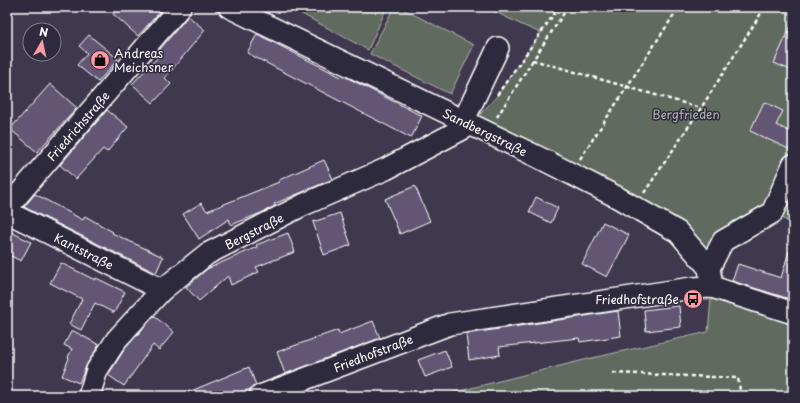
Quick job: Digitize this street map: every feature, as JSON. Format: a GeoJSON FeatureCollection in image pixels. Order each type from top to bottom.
{"type":"FeatureCollection","features":[{"type":"Feature","properties":{"kind":"street","name":"Friedrichstraße"},"geometry":{"type":"LineString","coordinates":[[7,208],[180,7]]}},
{"type":"Feature","properties":{"kind":"street","name":"Sandbergstraße"},"geometry":{"type":"LineString","coordinates":[[229,7],[615,196],[678,232],[710,278]]}},
{"type":"Feature","properties":{"kind":"street"},"geometry":{"type":"LineString","coordinates":[[467,124],[498,48]]}},
{"type":"Feature","properties":{"kind":"street","name":"Bergstraße"},"geometry":{"type":"LineString","coordinates":[[89,396],[97,370],[117,339],[162,290],[208,254],[303,206],[386,169],[467,124]]}},
{"type":"Feature","properties":{"kind":"street"},"geometry":{"type":"LineString","coordinates":[[710,278],[723,241],[772,213],[793,165]]}},
{"type":"Feature","properties":{"kind":"street","name":"Kantstraße"},"geometry":{"type":"LineString","coordinates":[[7,212],[162,290]]}},
{"type":"Feature","properties":{"kind":"street","name":"Friedhofstraße"},"geometry":{"type":"LineString","coordinates":[[260,396],[450,324],[692,288],[710,278],[793,313]]}},
{"type":"Feature","properties":{"kind":"path"},"geometry":{"type":"LineString","coordinates":[[497,96],[559,7]]}},
{"type":"Feature","properties":{"kind":"path"},"geometry":{"type":"LineString","coordinates":[[493,123],[568,7]]}},
{"type":"Feature","properties":{"kind":"path"},"geometry":{"type":"LineString","coordinates":[[577,164],[680,7]]}},
{"type":"Feature","properties":{"kind":"path"},"geometry":{"type":"LineString","coordinates":[[642,196],[765,7]]}},
{"type":"Feature","properties":{"kind":"path"},"geometry":{"type":"LineString","coordinates":[[533,60],[700,108]]}},
{"type":"Feature","properties":{"kind":"path"},"geometry":{"type":"LineString","coordinates":[[614,374],[738,378],[741,396]]}},
{"type":"Feature","properties":{"kind":"green space"},"geometry":{"type":"Polygon","coordinates":[[[289,7],[387,7],[368,50],[289,7]]]}},
{"type":"Feature","properties":{"kind":"green space"},"geometry":{"type":"Polygon","coordinates":[[[394,7],[399,7],[474,45],[450,94],[370,54],[394,7]]]}},
{"type":"Feature","properties":{"kind":"green space","name":"Bergfrieden"},"geometry":{"type":"Polygon","coordinates":[[[485,7],[793,7],[793,224],[772,213],[723,241],[709,268],[678,232],[470,125],[497,96],[541,33],[485,7]]]}},
{"type":"Feature","properties":{"kind":"green space"},"geometry":{"type":"Polygon","coordinates":[[[712,287],[793,313],[793,396],[439,396],[588,359],[708,332],[712,287]]]}},
{"type":"Feature","properties":{"kind":"building"},"geometry":{"type":"Polygon","coordinates":[[[119,7],[164,7],[138,36],[113,14],[119,7]]]}},
{"type":"Feature","properties":{"kind":"building"},"geometry":{"type":"Polygon","coordinates":[[[188,16],[205,30],[165,78],[171,84],[153,103],[132,84],[163,52],[160,49],[188,16]]]}},
{"type":"Feature","properties":{"kind":"building"},"geometry":{"type":"Polygon","coordinates":[[[793,21],[793,71],[774,63],[793,21]]]}},
{"type":"Feature","properties":{"kind":"building"},"geometry":{"type":"Polygon","coordinates":[[[257,34],[422,116],[411,138],[247,53],[257,34]]]}},
{"type":"Feature","properties":{"kind":"building"},"geometry":{"type":"Polygon","coordinates":[[[89,35],[118,59],[98,82],[77,65],[87,53],[79,46],[89,35]]]}},
{"type":"Feature","properties":{"kind":"building"},"geometry":{"type":"Polygon","coordinates":[[[50,84],[77,108],[37,152],[10,129],[50,84]]]}},
{"type":"Feature","properties":{"kind":"building"},"geometry":{"type":"Polygon","coordinates":[[[764,102],[783,111],[776,125],[793,133],[793,151],[750,131],[764,102]]]}},
{"type":"Feature","properties":{"kind":"building"},"geometry":{"type":"Polygon","coordinates":[[[107,110],[128,127],[107,152],[103,149],[76,179],[60,165],[107,110]]]}},
{"type":"Feature","properties":{"kind":"building"},"geometry":{"type":"Polygon","coordinates":[[[324,160],[333,179],[274,204],[275,206],[261,213],[231,225],[229,219],[199,239],[183,214],[201,203],[207,211],[279,182],[279,180],[324,160]]]}},
{"type":"Feature","properties":{"kind":"building"},"geometry":{"type":"Polygon","coordinates":[[[415,186],[430,221],[400,234],[385,199],[415,186]]]}},
{"type":"Feature","properties":{"kind":"building"},"geometry":{"type":"Polygon","coordinates":[[[35,194],[83,220],[85,216],[113,232],[112,233],[163,257],[156,273],[24,207],[35,194]]]}},
{"type":"Feature","properties":{"kind":"building"},"geometry":{"type":"Polygon","coordinates":[[[536,197],[558,208],[551,223],[529,212],[536,197]]]}},
{"type":"Feature","properties":{"kind":"building"},"geometry":{"type":"Polygon","coordinates":[[[340,213],[351,245],[324,255],[313,222],[340,213]]]}},
{"type":"Feature","properties":{"kind":"building"},"geometry":{"type":"Polygon","coordinates":[[[603,222],[629,235],[607,277],[582,264],[603,222]]]}},
{"type":"Feature","properties":{"kind":"building"},"geometry":{"type":"Polygon","coordinates":[[[7,230],[31,242],[21,261],[7,254],[7,230]]]}},
{"type":"Feature","properties":{"kind":"building"},"geometry":{"type":"Polygon","coordinates":[[[288,233],[295,252],[256,267],[259,272],[231,285],[228,276],[199,301],[186,287],[207,269],[257,247],[256,245],[288,233]]]}},
{"type":"Feature","properties":{"kind":"building"},"geometry":{"type":"Polygon","coordinates":[[[789,251],[793,251],[793,300],[732,281],[738,264],[781,278],[789,251]]]}},
{"type":"Feature","properties":{"kind":"building"},"geometry":{"type":"Polygon","coordinates":[[[61,263],[95,280],[96,278],[125,292],[114,313],[95,303],[81,330],[69,324],[82,299],[50,283],[61,263]]]}},
{"type":"Feature","properties":{"kind":"building"},"geometry":{"type":"Polygon","coordinates":[[[679,306],[681,327],[646,331],[644,310],[679,306]]]}},
{"type":"Feature","properties":{"kind":"building"},"geometry":{"type":"Polygon","coordinates":[[[618,311],[621,336],[580,342],[579,338],[499,347],[500,355],[469,360],[466,334],[618,311]]]}},
{"type":"Feature","properties":{"kind":"building"},"geometry":{"type":"Polygon","coordinates":[[[154,316],[174,332],[159,350],[153,345],[124,386],[108,375],[124,350],[154,316]]]}},
{"type":"Feature","properties":{"kind":"building"},"geometry":{"type":"Polygon","coordinates":[[[373,321],[380,338],[285,374],[277,352],[338,330],[339,334],[373,321]]]}},
{"type":"Feature","properties":{"kind":"building"},"geometry":{"type":"Polygon","coordinates":[[[72,330],[99,345],[87,364],[79,383],[62,376],[72,349],[64,345],[72,330]]]}},
{"type":"Feature","properties":{"kind":"building"},"geometry":{"type":"Polygon","coordinates":[[[445,350],[452,367],[425,377],[418,360],[445,350]]]}},
{"type":"Feature","properties":{"kind":"building"},"geometry":{"type":"Polygon","coordinates":[[[249,367],[256,385],[250,389],[233,396],[179,396],[249,367]]]}},
{"type":"Feature","properties":{"kind":"place","name":"Andreas Meichsner"},"geometry":{"type":"Point","coordinates":[100,60]}},
{"type":"Feature","properties":{"kind":"place","name":"Friedhofstraße"},"geometry":{"type":"Point","coordinates":[693,299]}}]}
